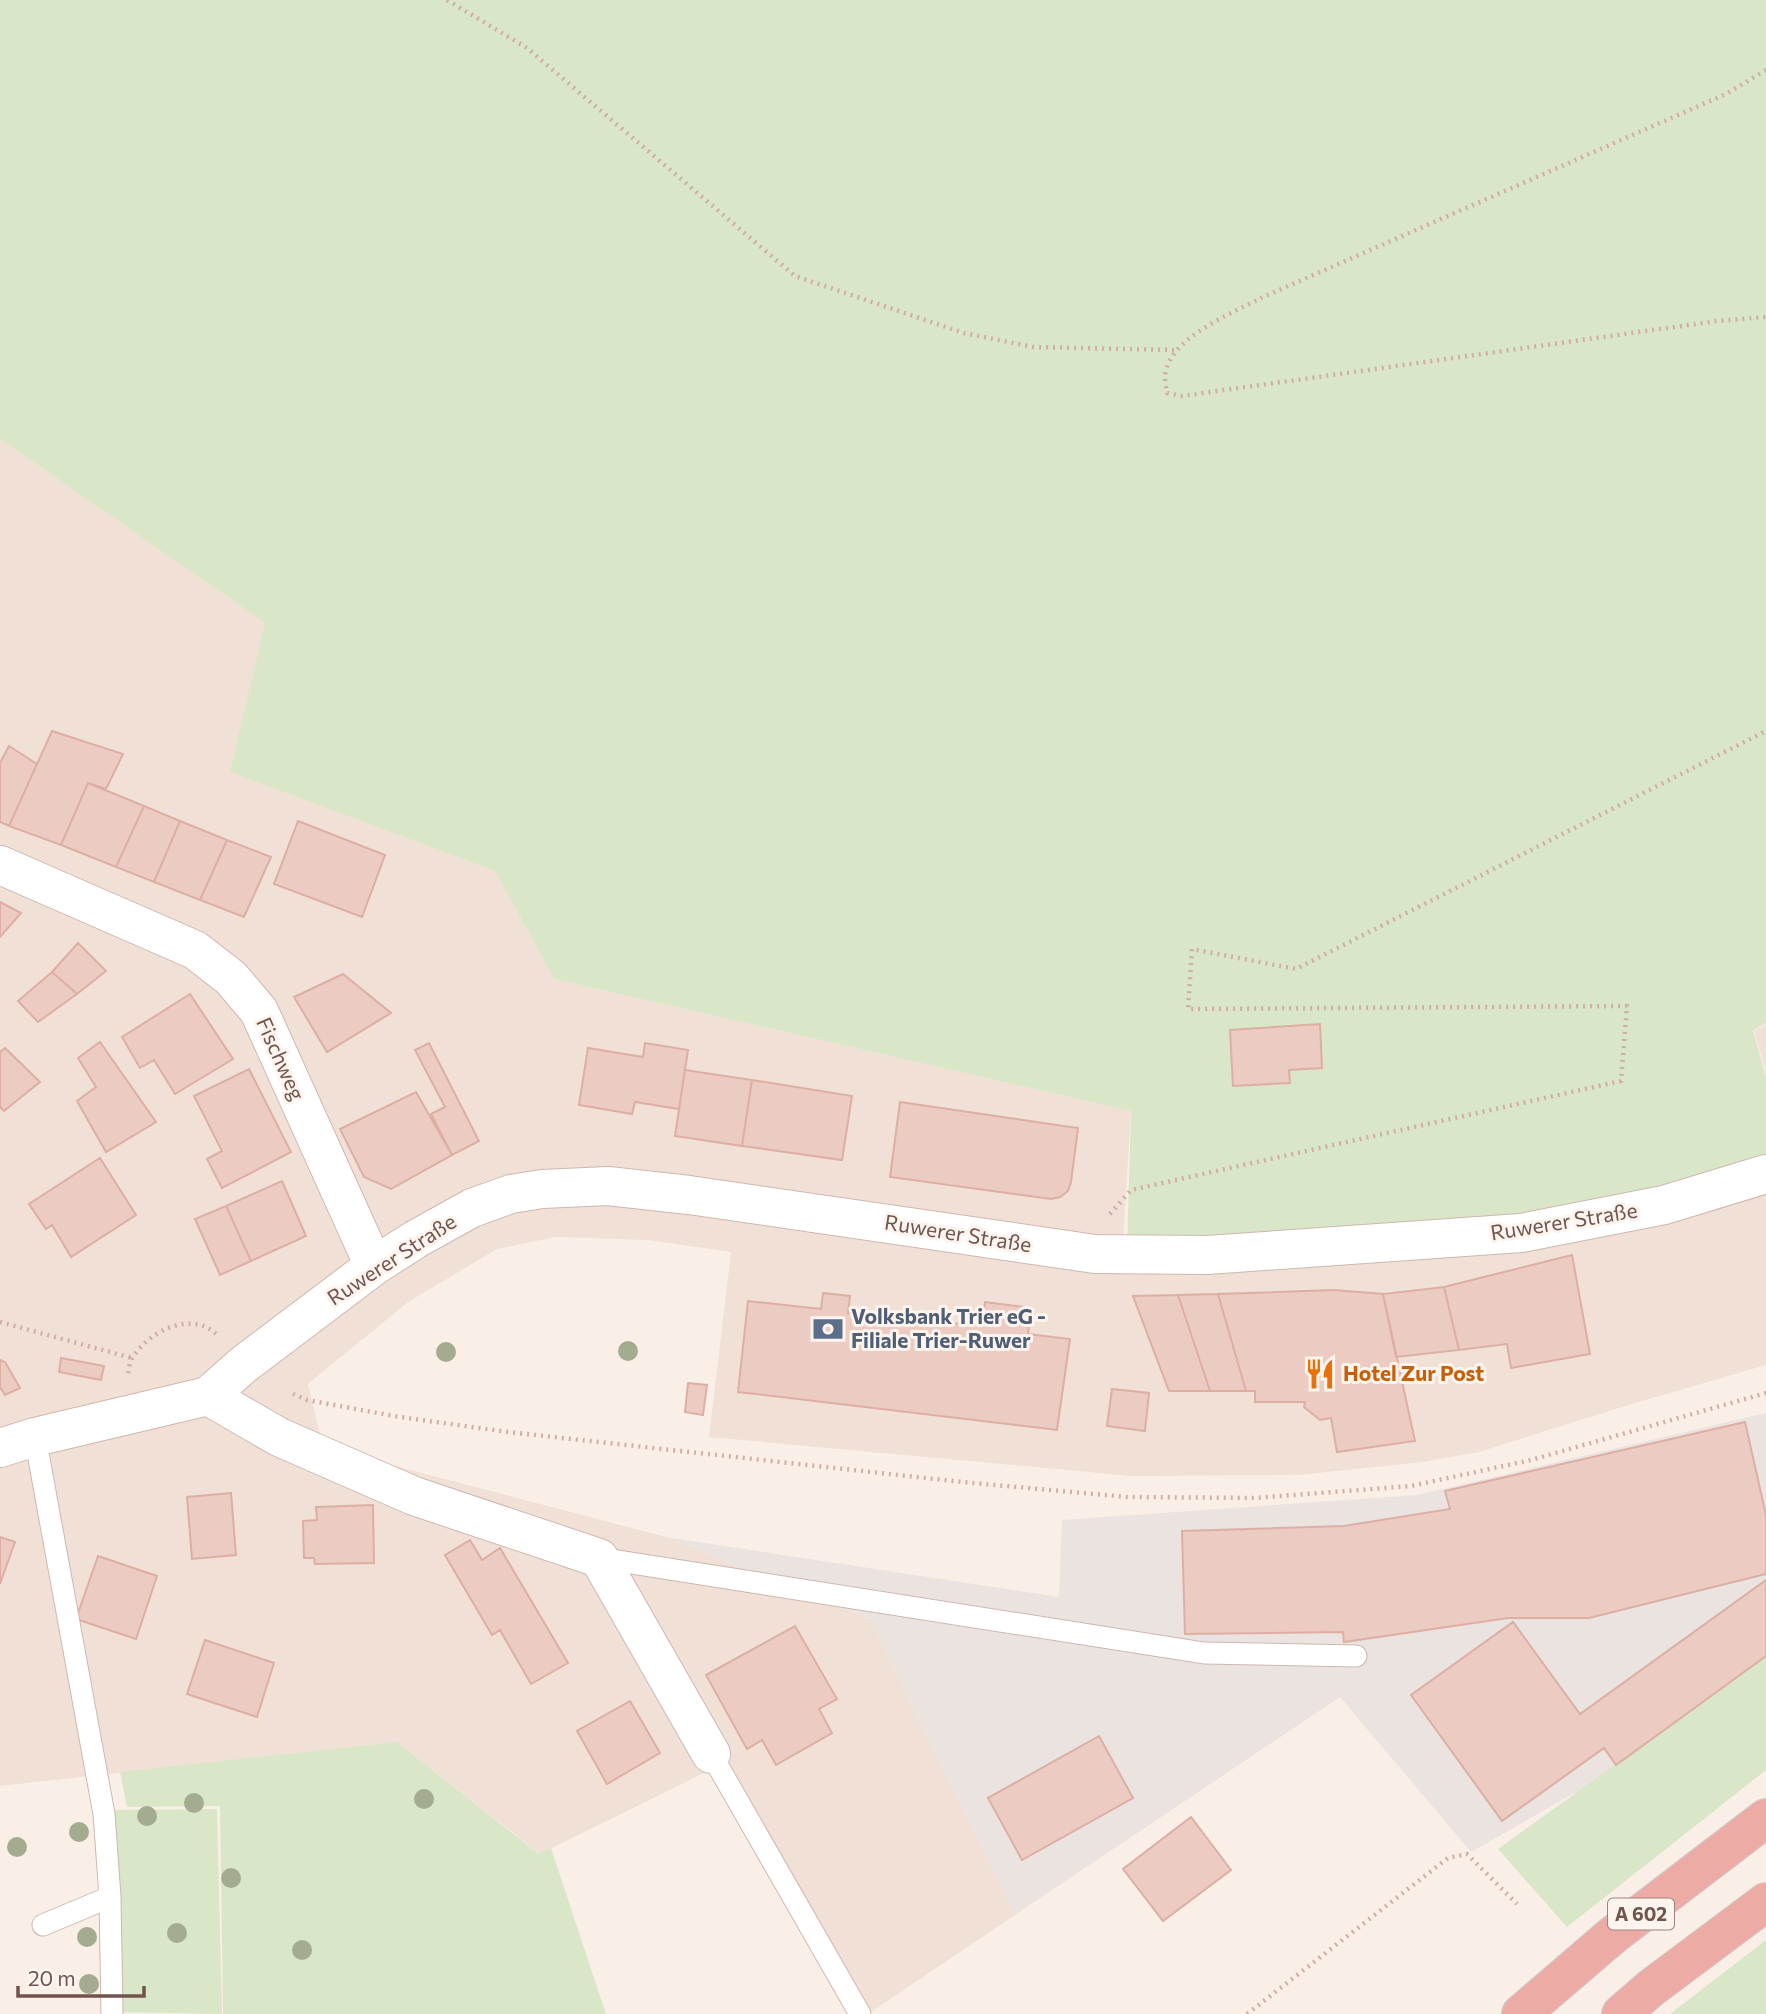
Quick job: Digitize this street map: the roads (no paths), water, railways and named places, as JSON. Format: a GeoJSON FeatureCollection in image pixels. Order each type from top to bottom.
{"type":"FeatureCollection","features":[{"type":"Feature","properties":{"kind":"highway","name":"A 602"},"geometry":{"type":"LineString","coordinates":[[1521,2014],[1613,1935],[1766,1818]]}},
{"type":"Feature","properties":{"kind":"highway"},"geometry":{"type":"LineString","coordinates":[[1621,2014],[1651,1988],[1766,1902]]}},
{"type":"Feature","properties":{"kind":"main road","name":"Fischweg"},"geometry":{"type":"LineString","coordinates":[[0,865],[195,950],[231,978],[259,1011],[374,1266]]}},
{"type":"Feature","properties":{"kind":"main road","name":"Ruwerer Straße"},"geometry":{"type":"LineString","coordinates":[[17,1443],[208,1396],[243,1365],[374,1266],[416,1239],[472,1208],[511,1195],[542,1189],[608,1186],[752,1203],[1095,1254],[1207,1255],[1521,1233],[1664,1205],[1766,1174]]}},
{"type":"Feature","properties":{"kind":"main road"},"geometry":{"type":"LineString","coordinates":[[208,1396],[279,1437],[414,1496],[599,1558],[710,1754]]}},
{"type":"Feature","properties":{"kind":"lane"},"geometry":{"type":"LineString","coordinates":[[17,1443],[104,1814],[110,1897],[112,2014]]}},
{"type":"Feature","properties":{"kind":"lane"},"geometry":{"type":"LineString","coordinates":[[599,1558],[1204,1653],[1356,1656]]}},
{"type":"Feature","properties":{"kind":"lane"},"geometry":{"type":"LineString","coordinates":[[710,1754],[860,2014]]}},
{"type":"Feature","properties":{"kind":"lane"},"geometry":{"type":"LineString","coordinates":[[43,1925],[110,1897]]}},
{"type":"Feature","properties":{"kind":"place","name":"Volksbank Trier eG - Filiale Trier-Ruwer"},"geometry":{"type":"Point","coordinates":[828,1329]}},
{"type":"Feature","properties":{"kind":"place","name":"Hotel Zur Post"},"geometry":{"type":"Point","coordinates":[1320,1374]}}]}
